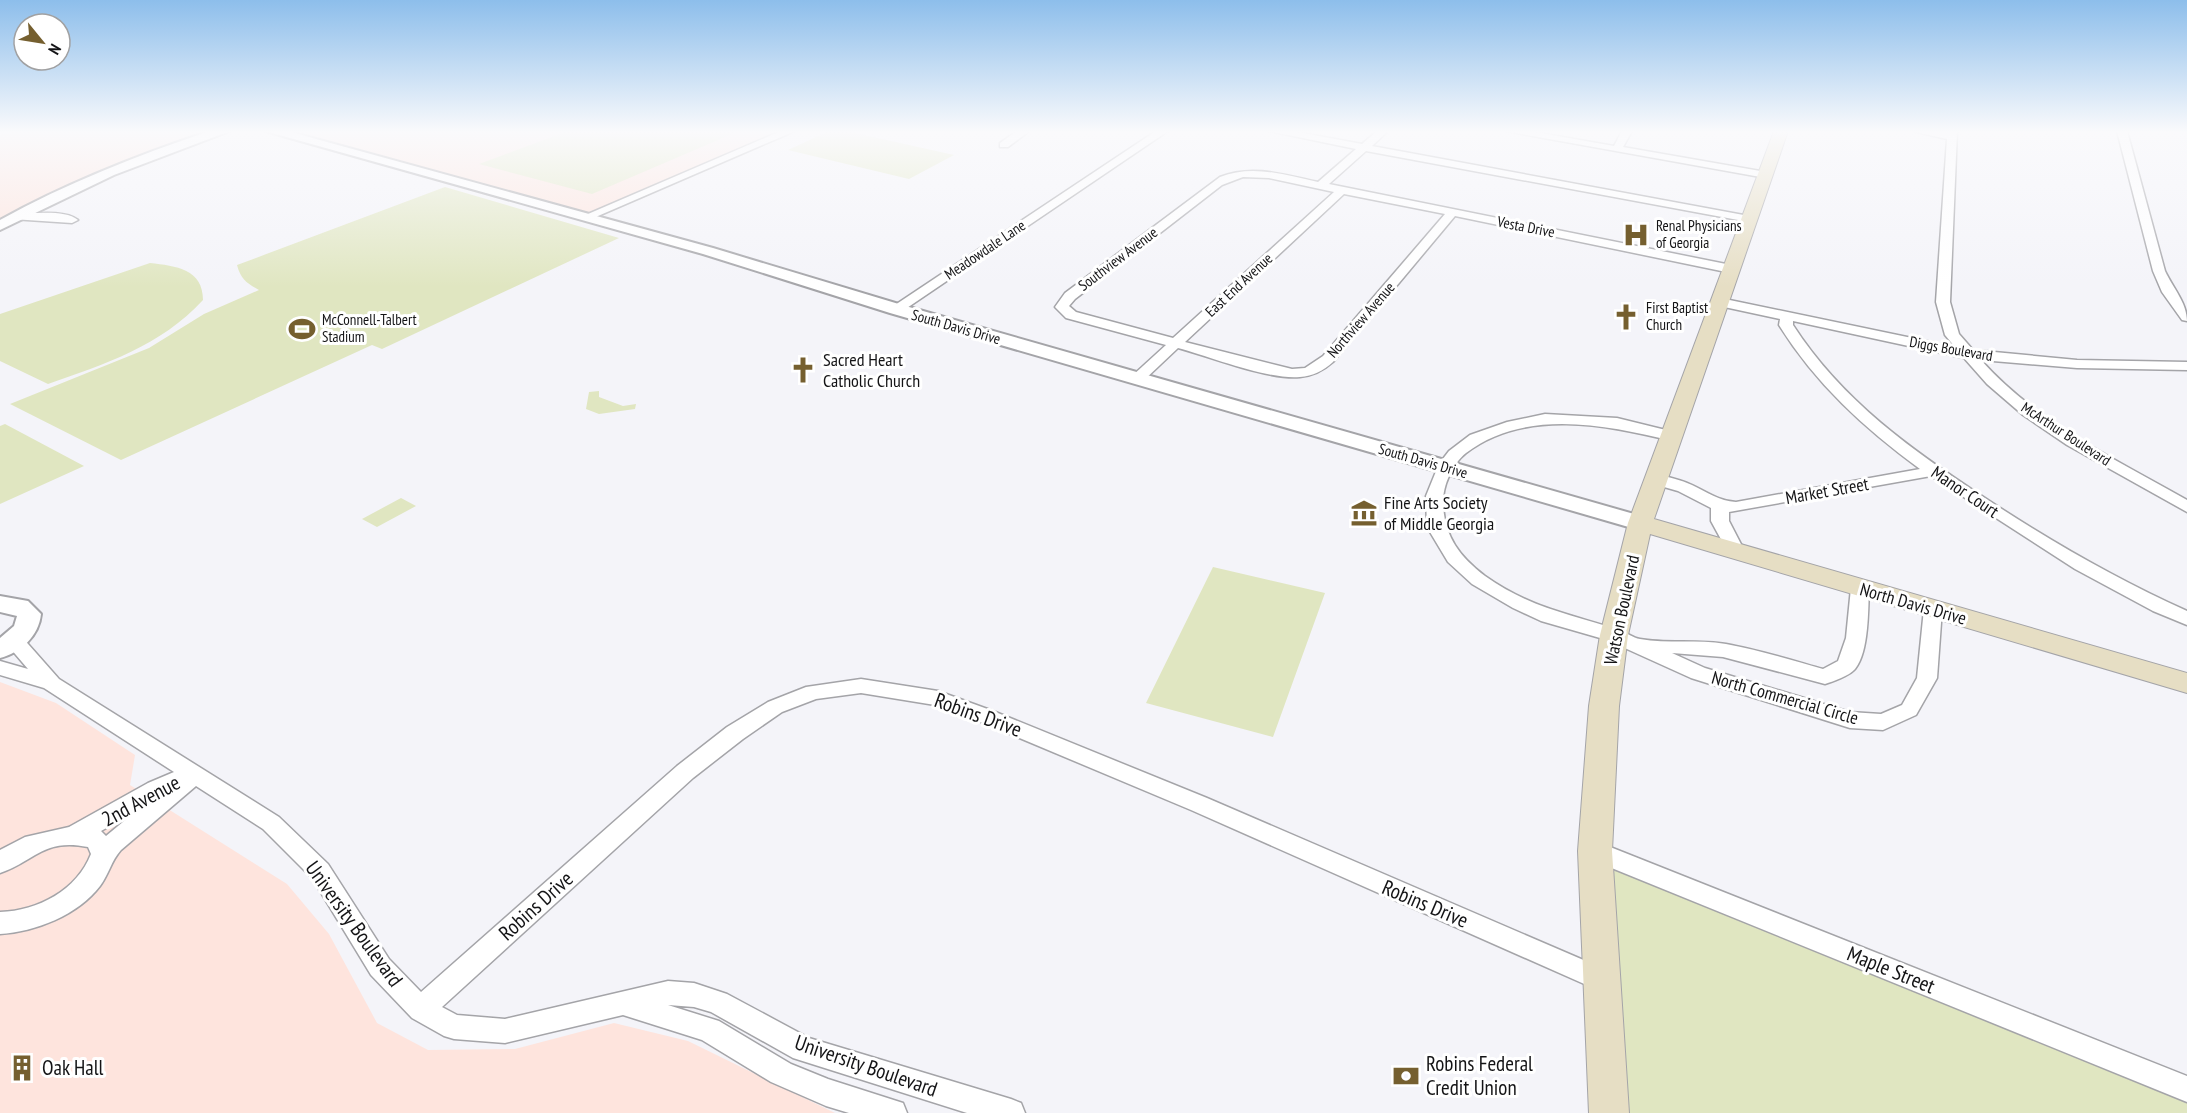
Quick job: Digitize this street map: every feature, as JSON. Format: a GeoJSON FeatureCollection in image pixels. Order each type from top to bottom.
{"type":"FeatureCollection","features":[{"type":"Feature","properties":{"kind":"main road","name":"Watson Boulevard"},"geometry":{"type":"LineString","coordinates":[[1609,1113],[1594,851],[1604,706],[1623,640],[1640,523],[1763,183]]}},
{"type":"Feature","properties":{"kind":"main road","name":"North Davis Drive"},"geometry":{"type":"LineString","coordinates":[[1640,523],[2187,682]]}},
{"type":"Feature","properties":{"kind":"street"},"geometry":{"type":"LineString","coordinates":[[0,226],[87,183]]}},
{"type":"Feature","properties":{"kind":"street","name":"South Davis Drive"},"geometry":{"type":"LineString","coordinates":[[462,183],[587,217],[896,309],[1640,523]]}},
{"type":"Feature","properties":{"kind":"street"},"geometry":{"type":"LineString","coordinates":[[587,217],[667,183]]}},
{"type":"Feature","properties":{"kind":"street","name":"Meadowdale Lane"},"geometry":{"type":"LineString","coordinates":[[896,309],[1085,183]]}},
{"type":"Feature","properties":{"kind":"street","name":"Southview Avenue"},"geometry":{"type":"LineString","coordinates":[[1175,343],[1071,315],[1062,307],[1070,296],[1219,183]]}},
{"type":"Feature","properties":{"kind":"street","name":"Southview Avenue"},"geometry":{"type":"LineString","coordinates":[[1304,183],[1320,186]]}},
{"type":"Feature","properties":{"kind":"street"},"geometry":{"type":"LineString","coordinates":[[1320,186],[1324,183]]}},
{"type":"Feature","properties":{"kind":"street"},"geometry":{"type":"LineString","coordinates":[[1553,183],[1749,219]]}},
{"type":"Feature","properties":{"kind":"street","name":"McArthur Boulevard"},"geometry":{"type":"LineString","coordinates":[[1949,183],[1943,302],[1952,335],[1967,354],[2028,412],[2083,448],[2187,507]]}},
{"type":"Feature","properties":{"kind":"street"},"geometry":{"type":"LineString","coordinates":[[2136,183],[2159,271],[2168,292],[2187,317]]}},
{"type":"Feature","properties":{"kind":"street","name":"Vesta Drive"},"geometry":{"type":"LineString","coordinates":[[1320,186],[1731,269]]}},
{"type":"Feature","properties":{"kind":"street","name":"East End Avenue"},"geometry":{"type":"LineString","coordinates":[[1137,379],[1341,190]]}},
{"type":"Feature","properties":{"kind":"street","name":"Northview Avenue"},"geometry":{"type":"LineString","coordinates":[[1175,343],[1277,371],[1303,374],[1312,372],[1328,359],[1452,213]]}},
{"type":"Feature","properties":{"kind":"street"},"geometry":{"type":"LineString","coordinates":[[16,217],[72,220]]}},
{"type":"Feature","properties":{"kind":"street","name":"Diggs Boulevard"},"geometry":{"type":"LineString","coordinates":[[1720,302],[1967,354],[2077,364],[2187,366]]}},
{"type":"Feature","properties":{"kind":"street","name":"Manor Court"},"geometry":{"type":"LineString","coordinates":[[1788,316],[1786,325],[1820,373],[1863,417],[1934,471],[2025,532],[2097,574],[2187,619]]}},
{"type":"Feature","properties":{"kind":"street"},"geometry":{"type":"LineString","coordinates":[[1623,640],[1548,617],[1479,580],[1454,558],[1436,527],[1434,496],[1445,467],[1455,454],[1476,438],[1512,425],[1545,419],[1617,423],[1672,436]]}},
{"type":"Feature","properties":{"kind":"street","name":"Market Street"},"geometry":{"type":"LineString","coordinates":[[1720,506],[1760,503],[1934,471]]}},
{"type":"Feature","properties":{"kind":"street"},"geometry":{"type":"LineString","coordinates":[[1656,479],[1684,487],[1720,506],[1719,521],[1735,550]]}},
{"type":"Feature","properties":{"kind":"street","name":"North Commercial Circle"},"geometry":{"type":"LineString","coordinates":[[1623,640],[1723,650],[1757,657],[1825,677],[1847,665],[1856,638],[1860,588]]}},
{"type":"Feature","properties":{"kind":"street"},"geometry":{"type":"LineString","coordinates":[[0,604],[24,608],[30,614],[24,631],[7,645]]}},
{"type":"Feature","properties":{"kind":"street","name":"North Commercial Circle"},"geometry":{"type":"LineString","coordinates":[[1623,640],[1698,673],[1850,720],[1883,722],[1908,710],[1926,678],[1933,609]]}},
{"type":"Feature","properties":{"kind":"street","name":"University Boulevard"},"geometry":{"type":"LineString","coordinates":[[7,645],[52,684],[271,823],[289,838],[320,871],[380,967],[421,1009],[454,1027],[505,1031],[668,993],[694,995],[718,1002],[803,1049],[1011,1113]]}},
{"type":"Feature","properties":{"kind":"street","name":"University Boulevard"},"geometry":{"type":"LineString","coordinates":[[0,668],[52,684]]}},
{"type":"Feature","properties":{"kind":"street","name":"Robins Drive"},"geometry":{"type":"LineString","coordinates":[[421,1009],[685,772],[735,733],[775,707],[813,692],[861,686],[938,698],[986,716],[1198,804],[1600,979]]}},
{"type":"Feature","properties":{"kind":"street","name":"2nd Avenue"},"geometry":{"type":"LineString","coordinates":[[76,834],[156,789],[194,773]]}},
{"type":"Feature","properties":{"kind":"street","name":"2nd Avenue"},"geometry":{"type":"LineString","coordinates":[[0,923],[37,916],[66,901],[93,878],[104,854],[136,823],[171,799],[194,773]]}},
{"type":"Feature","properties":{"kind":"street"},"geometry":{"type":"LineString","coordinates":[[0,863],[43,839],[76,834],[96,839],[104,854]]}},
{"type":"Feature","properties":{"kind":"street","name":"Maple Street"},"geometry":{"type":"LineString","coordinates":[[1594,851],[2187,1089]]}},
{"type":"Feature","properties":{"kind":"street","name":"University Boulevard"},"geometry":{"type":"LineString","coordinates":[[622,1003],[709,1030],[781,1073],[826,1092],[893,1113]]}},
{"type":"Feature","properties":{"kind":"shaded area"},"geometry":{"type":"Polygon","coordinates":[[[0,183],[91,183],[0,221],[0,183]]]}},
{"type":"Feature","properties":{"kind":"shaded area"},"geometry":{"type":"Polygon","coordinates":[[[462,183],[667,183],[587,217],[462,183]]]}},
{"type":"Feature","properties":{"kind":"shaded area"},"geometry":{"type":"Polygon","coordinates":[[[0,682],[56,703],[135,755],[130,785],[287,884],[329,934],[377,1023],[428,1050],[515,1049],[614,1023],[688,1041],[835,1113],[0,1113],[0,682]]]}},
{"type":"Feature","properties":{"kind":"green space"},"geometry":{"type":"Polygon","coordinates":[[[550,183],[618,183],[592,194],[550,183]]]}},
{"type":"Feature","properties":{"kind":"green space","name":"McConnell-Talbert Stadium"},"geometry":{"type":"Polygon","coordinates":[[[445,187],[619,238],[382,349],[372,345],[121,460],[10,404],[149,348],[204,314],[259,290],[245,281],[237,265],[445,187]]]}},
{"type":"Feature","properties":{"kind":"green space"},"geometry":{"type":"Polygon","coordinates":[[[150,263],[178,268],[193,275],[202,290],[203,300],[187,316],[151,342],[111,361],[48,384],[0,361],[0,314],[150,263]]]}},
{"type":"Feature","properties":{"kind":"green space"},"geometry":{"type":"Polygon","coordinates":[[[599,391],[599,397],[623,406],[636,404],[635,409],[599,414],[586,409],[589,392],[599,391]]]}},
{"type":"Feature","properties":{"kind":"green space"},"geometry":{"type":"Polygon","coordinates":[[[5,424],[84,466],[0,504],[0,426],[5,424]]]}},
{"type":"Feature","properties":{"kind":"green space"},"geometry":{"type":"Polygon","coordinates":[[[401,498],[416,506],[377,527],[362,519],[401,498]]]}},
{"type":"Feature","properties":{"kind":"green space"},"geometry":{"type":"Polygon","coordinates":[[[1213,567],[1325,593],[1273,737],[1146,703],[1213,567]]]}},
{"type":"Feature","properties":{"kind":"green space"},"geometry":{"type":"Polygon","coordinates":[[[1595,851],[2187,1089],[2187,1113],[1616,1113],[1595,851]]]}},
{"type":"Feature","properties":{"kind":"place","name":"Renal Physicians of Georgia"},"geometry":{"type":"Point","coordinates":[1636,235]}},
{"type":"Feature","properties":{"kind":"place","name":"First Baptist Church"},"geometry":{"type":"Point","coordinates":[1626,317]}},
{"type":"Feature","properties":{"kind":"place","name":"McConnell-Talbert Stadium"},"geometry":{"type":"Point","coordinates":[302,329]}},
{"type":"Feature","properties":{"kind":"place","name":"Sacred Heart Catholic Church"},"geometry":{"type":"Point","coordinates":[803,370]}},
{"type":"Feature","properties":{"kind":"place","name":"Fine Arts Society of Middle Georgia"},"geometry":{"type":"Point","coordinates":[1364,513]}},
{"type":"Feature","properties":{"kind":"place","name":"Oak Hall"},"geometry":{"type":"Point","coordinates":[22,1068]}},
{"type":"Feature","properties":{"kind":"place","name":"Robins Federal Credit Union"},"geometry":{"type":"Point","coordinates":[1406,1076]}}]}
